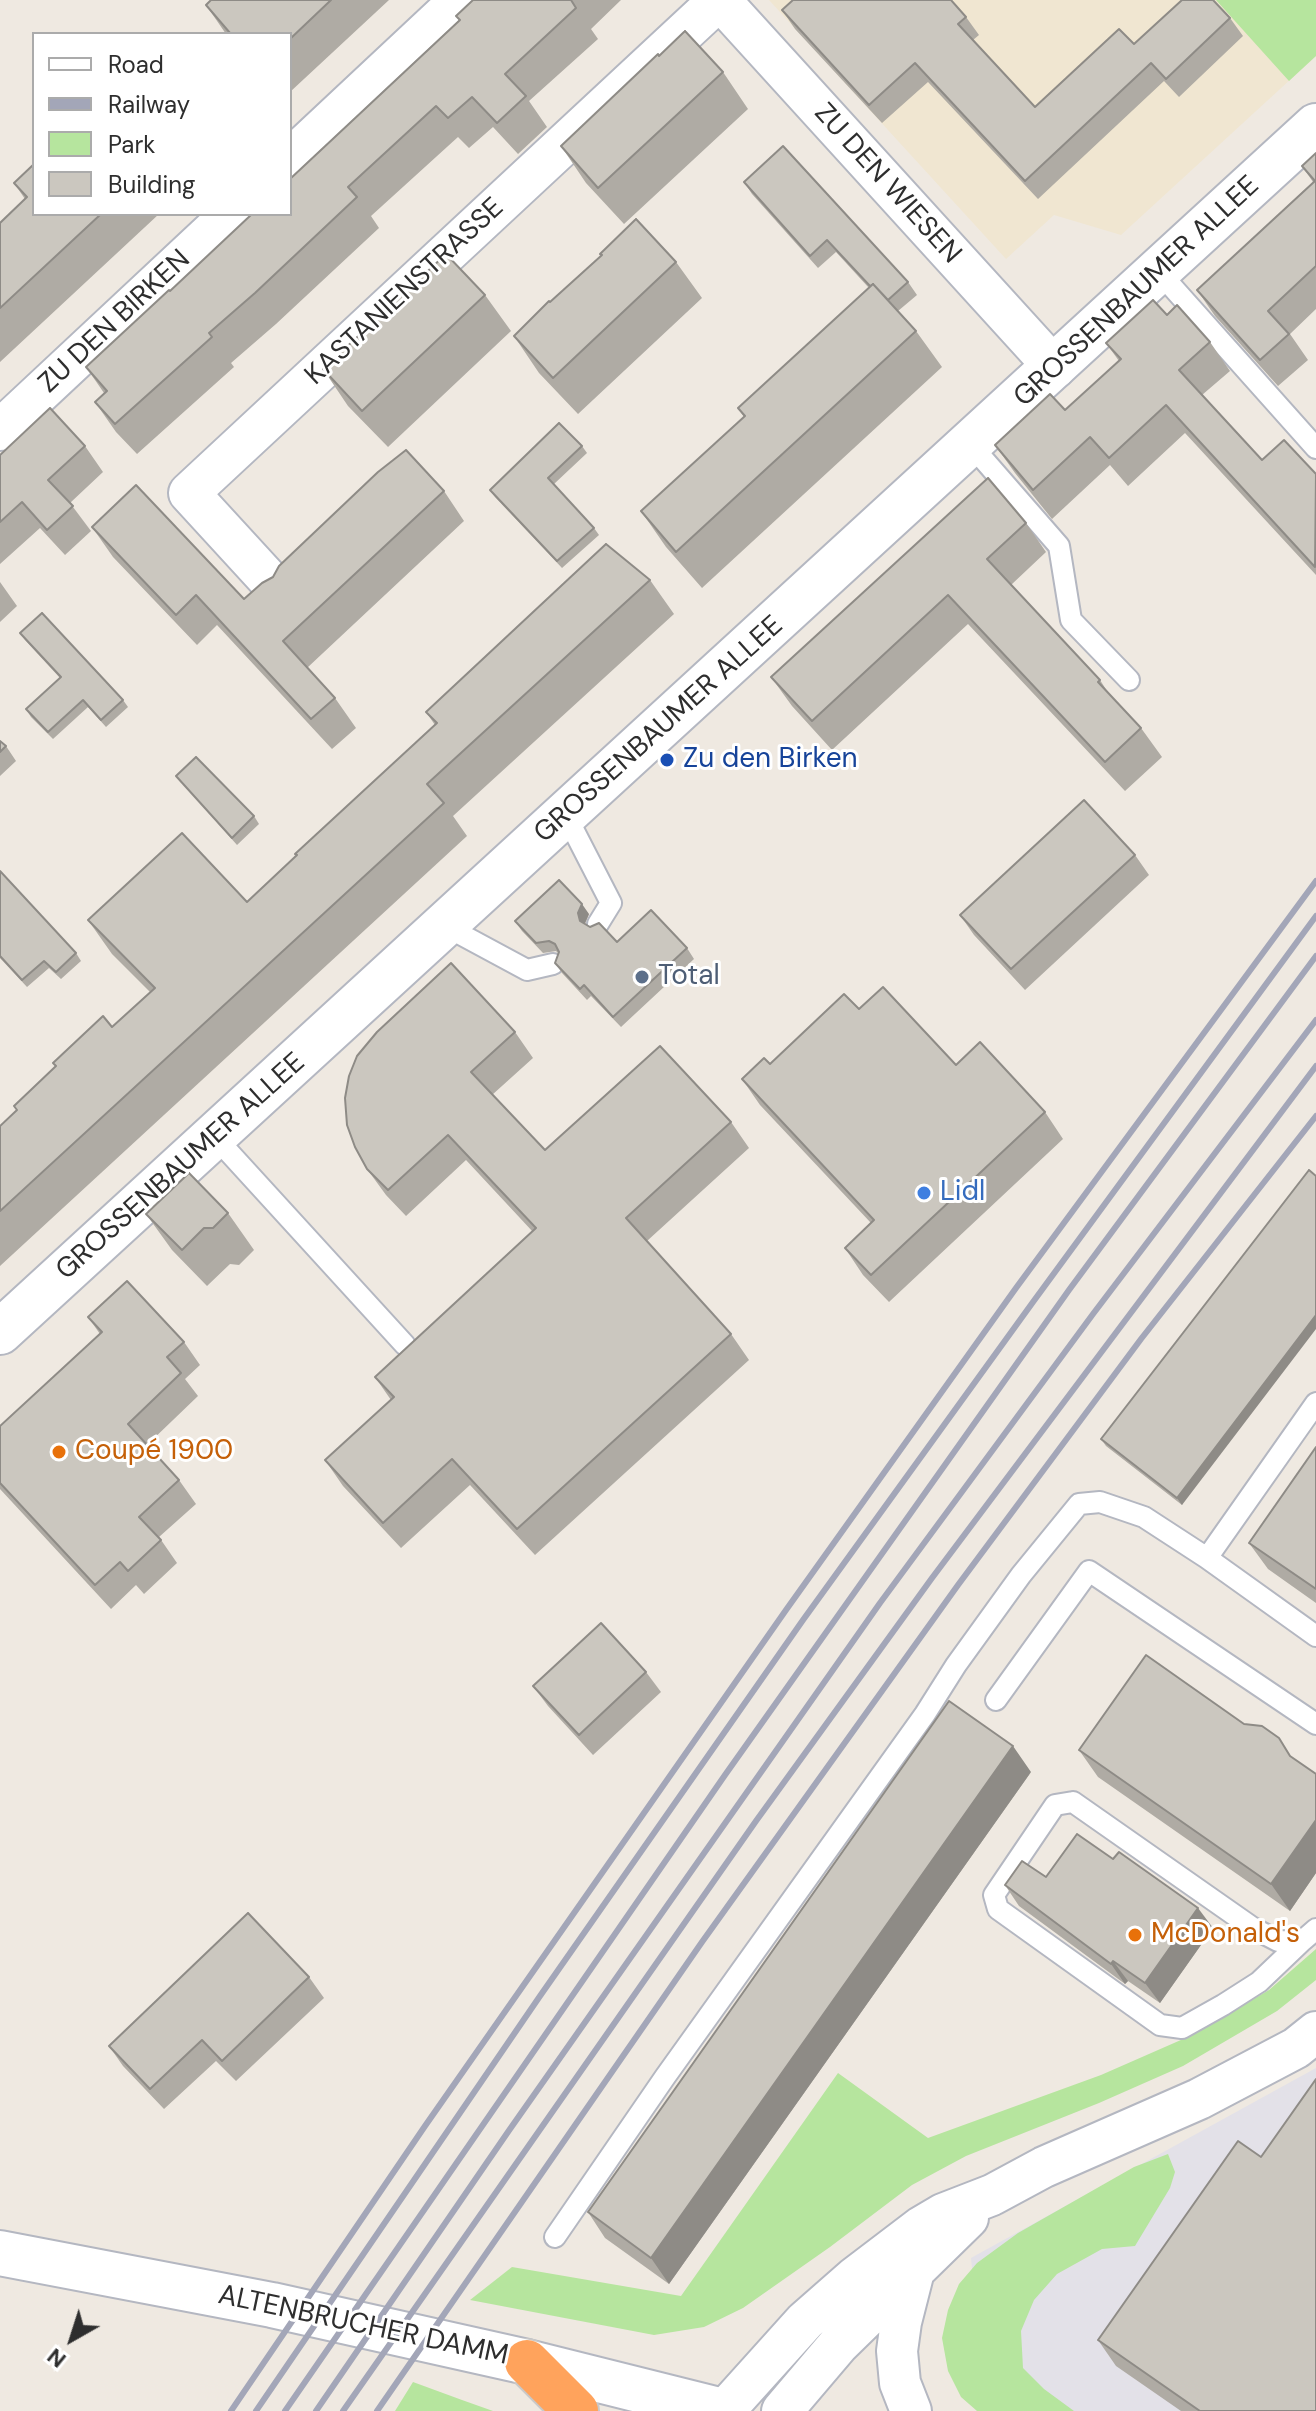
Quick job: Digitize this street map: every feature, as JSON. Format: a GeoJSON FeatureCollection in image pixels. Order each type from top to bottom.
{"type":"FeatureCollection","features":[{"type":"Feature","properties":{"kind":"highway"},"geometry":{"type":"LineString","coordinates":[[527,2362],[576,2411]]}},
{"type":"Feature","properties":{"kind":"main road","name":"GROSSENBAUMER ALLEE"},"geometry":{"type":"LineString","coordinates":[[0,1332],[1316,126]]}},
{"type":"Feature","properties":{"kind":"main road","name":"ALTENBRUCHER DAMM"},"geometry":{"type":"LineString","coordinates":[[0,2253],[272,2305],[527,2362],[724,2411]]}},
{"type":"Feature","properties":{"kind":"street"},"geometry":{"type":"LineString","coordinates":[[292,157],[460,0]]}},
{"type":"Feature","properties":{"kind":"street","name":"ZU DEN WIESEN"},"geometry":{"type":"LineString","coordinates":[[719,0],[1055,368]]}},
{"type":"Feature","properties":{"kind":"street","name":"KASTANIENSTRASSE"},"geometry":{"type":"LineString","coordinates":[[278,590],[189,493],[719,0]]}},
{"type":"Feature","properties":{"kind":"street","name":"ZU DEN BIRKEN"},"geometry":{"type":"LineString","coordinates":[[0,430],[229,216]]}},
{"type":"Feature","properties":{"kind":"street"},"geometry":{"type":"LineString","coordinates":[[724,2411],[805,2321],[854,2278],[921,2227],[1044,2167],[1199,2099],[1296,2048],[1316,2032]]}},
{"type":"Feature","properties":{"kind":"street"},"geometry":{"type":"LineString","coordinates":[[782,2411],[838,2345],[992,2195]]}},
{"type":"Feature","properties":{"kind":"street"},"geometry":{"type":"LineString","coordinates":[[911,2411],[900,2383],[897,2351],[914,2271]]}},
{"type":"Feature","properties":{"kind":"lane"},"geometry":{"type":"LineString","coordinates":[[1159,272],[1316,448]]}},
{"type":"Feature","properties":{"kind":"lane"},"geometry":{"type":"LineString","coordinates":[[971,445],[1059,546],[1071,620],[1129,680]]}},
{"type":"Feature","properties":{"kind":"lane"},"geometry":{"type":"LineString","coordinates":[[562,818],[574,831],[611,903],[598,924]]}},
{"type":"Feature","properties":{"kind":"lane"},"geometry":{"type":"LineString","coordinates":[[449,921],[462,935],[527,970],[553,964]]}},
{"type":"Feature","properties":{"kind":"lane"},"geometry":{"type":"LineString","coordinates":[[215,1137],[405,1345]]}},
{"type":"Feature","properties":{"kind":"lane"},"geometry":{"type":"LineString","coordinates":[[1207,1558],[1316,1403]]}},
{"type":"Feature","properties":{"kind":"lane"},"geometry":{"type":"LineString","coordinates":[[555,2237],[665,2077],[925,1714],[956,1665],[1021,1575],[1079,1504],[1100,1502],[1144,1517],[1316,1636]]}},
{"type":"Feature","properties":{"kind":"lane"},"geometry":{"type":"LineString","coordinates":[[996,1700],[1089,1571],[1316,1724]]}},
{"type":"Feature","properties":{"kind":"lane"},"geometry":{"type":"LineString","coordinates":[[1073,1802],[1253,1928],[1278,1941],[1308,1936],[1259,1982],[1182,2028],[1160,2025],[998,1909],[994,1895],[1055,1805],[1073,1802]]}},
{"type":"Feature","properties":{"kind":"shaded area"},"geometry":{"type":"Polygon","coordinates":[[[769,0],[1316,0],[1316,56],[1121,235],[1054,215],[1006,259],[769,0]]]}},
{"type":"Feature","properties":{"kind":"shaded area"},"geometry":{"type":"Polygon","coordinates":[[[1316,2068],[1316,2411],[985,2411],[971,2258],[1316,2068]]]}},
{"type":"Feature","properties":{"kind":"green space"},"geometry":{"type":"Polygon","coordinates":[[[1216,0],[1316,0],[1316,56],[1289,81],[1216,0]]]}},
{"type":"Feature","properties":{"kind":"green space"},"geometry":{"type":"Polygon","coordinates":[[[1316,1949],[1316,1980],[1277,2011],[1183,2066],[966,2156],[912,2185],[743,2308],[704,2327],[654,2335],[470,2300],[512,2267],[681,2296],[838,2073],[928,2138],[1101,2075],[1190,2036],[1269,1990],[1316,1949]]]}},
{"type":"Feature","properties":{"kind":"green space"},"geometry":{"type":"Polygon","coordinates":[[[1168,2154],[1175,2172],[1170,2188],[1135,2246],[1102,2249],[1057,2274],[1034,2300],[1021,2331],[1023,2368],[1044,2389],[1074,2411],[977,2411],[961,2397],[948,2371],[942,2338],[948,2310],[959,2284],[977,2263],[1018,2233],[1134,2167],[1168,2154]]]}},
{"type":"Feature","properties":{"kind":"green space"},"geometry":{"type":"Polygon","coordinates":[[[413,2382],[462,2400],[493,2411],[395,2411],[413,2382]]]}},
{"type":"Feature","properties":{"kind":"building"},"geometry":{"type":"Polygon","coordinates":[[[211,0],[331,0],[292,37],[292,32],[229,32],[206,5],[211,0]]]}},
{"type":"Feature","properties":{"kind":"building"},"geometry":{"type":"Polygon","coordinates":[[[473,0],[571,0],[576,8],[505,74],[526,96],[497,123],[472,97],[448,118],[436,106],[348,187],[357,197],[209,333],[212,337],[115,424],[95,402],[107,391],[86,367],[250,216],[292,216],[292,177],[460,20],[456,16],[473,0]]]}},
{"type":"Feature","properties":{"kind":"building"},"geometry":{"type":"Polygon","coordinates":[[[793,0],[951,0],[966,17],[958,24],[1035,107],[1119,29],[1134,44],[1182,0],[1213,0],[1230,18],[1166,79],[1151,63],[1025,181],[915,63],[869,105],[782,10],[793,0]]]}},
{"type":"Feature","properties":{"kind":"building"},"geometry":{"type":"Polygon","coordinates":[[[685,31],[723,72],[598,188],[561,146],[685,31]]]}},
{"type":"Feature","properties":{"kind":"building"},"geometry":{"type":"Polygon","coordinates":[[[783,146],[908,282],[888,300],[873,284],[870,286],[827,240],[810,256],[744,182],[783,146]]]}},
{"type":"Feature","properties":{"kind":"building"},"geometry":{"type":"Polygon","coordinates":[[[1316,153],[1316,266],[1268,311],[1289,334],[1260,360],[1197,290],[1315,181],[1302,166],[1316,153]]]}},
{"type":"Feature","properties":{"kind":"building"},"geometry":{"type":"Polygon","coordinates":[[[32,166],[32,216],[99,216],[0,308],[0,223],[27,197],[14,183],[32,166]]]}},
{"type":"Feature","properties":{"kind":"building"},"geometry":{"type":"Polygon","coordinates":[[[636,219],[676,262],[553,378],[514,336],[602,255],[636,219]]]}},
{"type":"Feature","properties":{"kind":"building"},"geometry":{"type":"Polygon","coordinates":[[[446,254],[485,295],[362,411],[323,369],[446,254]]]}},
{"type":"Feature","properties":{"kind":"building"},"geometry":{"type":"Polygon","coordinates":[[[873,284],[916,331],[676,552],[641,511],[745,416],[738,408],[873,284]]]}},
{"type":"Feature","properties":{"kind":"building"},"geometry":{"type":"Polygon","coordinates":[[[1153,300],[1167,315],[1177,305],[1210,342],[1179,370],[1262,460],[1284,440],[1316,474],[1315,567],[1166,405],[1109,458],[1090,437],[1033,490],[995,445],[1050,394],[1065,410],[1121,359],[1106,343],[1153,300]]]}},
{"type":"Feature","properties":{"kind":"building"},"geometry":{"type":"Polygon","coordinates":[[[50,408],[85,446],[48,480],[73,506],[47,530],[22,502],[0,522],[0,455],[50,408]]]}},
{"type":"Feature","properties":{"kind":"building"},"geometry":{"type":"Polygon","coordinates":[[[559,423],[582,446],[548,478],[594,528],[557,561],[490,490],[559,423]]]}},
{"type":"Feature","properties":{"kind":"building"},"geometry":{"type":"Polygon","coordinates":[[[406,450],[444,491],[283,641],[335,698],[311,719],[196,595],[176,615],[92,527],[136,485],[244,599],[273,577],[279,566],[378,472],[406,450]]]}},
{"type":"Feature","properties":{"kind":"building"},"geometry":{"type":"Polygon","coordinates":[[[988,478],[1026,523],[987,559],[1141,728],[1105,762],[948,595],[812,721],[771,677],[988,478]]]}},
{"type":"Feature","properties":{"kind":"building"},"geometry":{"type":"Polygon","coordinates":[[[606,544],[650,580],[427,784],[444,803],[0,1211],[0,1126],[17,1110],[14,1106],[56,1066],[53,1063],[103,1016],[112,1027],[155,988],[88,920],[182,833],[247,902],[437,723],[426,712],[606,544]]]}},
{"type":"Feature","properties":{"kind":"building"},"geometry":{"type":"Polygon","coordinates":[[[42,613],[123,700],[101,720],[83,700],[48,732],[26,709],[61,677],[20,633],[42,613]]]}},
{"type":"Feature","properties":{"kind":"building"},"geometry":{"type":"Polygon","coordinates":[[[196,757],[254,816],[232,838],[176,776],[196,757]]]}},
{"type":"Feature","properties":{"kind":"building"},"geometry":{"type":"Polygon","coordinates":[[[1084,800],[1135,855],[1011,969],[960,915],[1084,800]]]}},
{"type":"Feature","properties":{"kind":"building"},"geometry":{"type":"Polygon","coordinates":[[[0,871],[76,953],[56,972],[44,961],[22,980],[0,956],[0,871]]]}},
{"type":"Feature","properties":{"kind":"building"},"geometry":{"type":"Polygon","coordinates":[[[559,880],[582,904],[578,913],[580,921],[590,927],[599,923],[617,942],[651,910],[687,948],[613,1017],[584,985],[580,989],[555,963],[559,952],[555,944],[549,941],[536,943],[515,921],[559,880]]]}},
{"type":"Feature","properties":{"kind":"building"},"geometry":{"type":"Polygon","coordinates":[[[451,963],[515,1032],[471,1072],[545,1150],[660,1046],[731,1122],[626,1218],[731,1334],[517,1529],[452,1459],[383,1523],[325,1460],[394,1397],[375,1377],[536,1228],[448,1135],[388,1190],[367,1169],[347,1125],[345,1098],[357,1056],[377,1032],[451,963]]]}},
{"type":"Feature","properties":{"kind":"building","name":"Lidl"},"geometry":{"type":"Polygon","coordinates":[[[883,987],[956,1065],[980,1042],[1045,1112],[871,1275],[845,1248],[874,1220],[742,1079],[764,1058],[770,1064],[844,994],[859,1009],[883,987]]]}},
{"type":"Feature","properties":{"kind":"building"},"geometry":{"type":"Polygon","coordinates":[[[1309,1170],[1316,1176],[1316,1315],[1177,1498],[1101,1439],[1309,1170]]]}},
{"type":"Feature","properties":{"kind":"building"},"geometry":{"type":"Polygon","coordinates":[[[189,1173],[228,1213],[213,1228],[204,1228],[182,1250],[146,1214],[189,1173]]]}},
{"type":"Feature","properties":{"kind":"building"},"geometry":{"type":"Polygon","coordinates":[[[127,1281],[184,1342],[167,1357],[181,1373],[128,1424],[179,1480],[139,1517],[161,1540],[128,1571],[120,1562],[95,1585],[0,1483],[0,1426],[102,1332],[88,1317],[127,1281]]]}},
{"type":"Feature","properties":{"kind":"building"},"geometry":{"type":"Polygon","coordinates":[[[1316,1447],[1316,1589],[1249,1543],[1316,1447]]]}},
{"type":"Feature","properties":{"kind":"building"},"geometry":{"type":"Polygon","coordinates":[[[601,1623],[646,1672],[579,1735],[533,1686],[601,1623]]]}},
{"type":"Feature","properties":{"kind":"building"},"geometry":{"type":"Polygon","coordinates":[[[1146,1655],[1244,1724],[1262,1726],[1279,1738],[1290,1756],[1316,1774],[1316,1820],[1271,1884],[1079,1750],[1146,1655]]]}},
{"type":"Feature","properties":{"kind":"building"},"geometry":{"type":"Polygon","coordinates":[[[949,1701],[1013,1746],[651,2258],[588,2212],[949,1701]]]}},
{"type":"Feature","properties":{"kind":"building","name":"McDonald's"},"geometry":{"type":"Polygon","coordinates":[[[1077,1834],[1113,1859],[1119,1852],[1198,1908],[1145,1983],[1113,1961],[1111,1964],[1005,1885],[1022,1861],[1046,1877],[1077,1834]]]}},
{"type":"Feature","properties":{"kind":"building"},"geometry":{"type":"Polygon","coordinates":[[[248,1913],[309,1977],[222,2061],[202,2040],[150,2089],[109,2046],[248,1913]]]}},
{"type":"Feature","properties":{"kind":"building"},"geometry":{"type":"Polygon","coordinates":[[[1316,2079],[1316,2411],[1200,2411],[1098,2340],[1238,2141],[1261,2157],[1316,2079]]]}},
{"type":"Feature","properties":{"kind":"railway"},"geometry":{"type":"LineString","coordinates":[[231,2411],[425,2126],[786,1610],[1016,1288],[1316,881]]}},
{"type":"Feature","properties":{"kind":"railway"},"geometry":{"type":"LineString","coordinates":[[256,2411],[540,1996],[803,1620],[1316,916]]}},
{"type":"Feature","properties":{"kind":"railway"},"geometry":{"type":"LineString","coordinates":[[285,2411],[725,1775],[1069,1290],[1316,956]]}},
{"type":"Feature","properties":{"kind":"railway"},"geometry":{"type":"LineString","coordinates":[[316,2411],[880,1603],[1093,1314],[1316,1020]]}},
{"type":"Feature","properties":{"kind":"railway"},"geometry":{"type":"LineString","coordinates":[[343,2411],[756,1821],[932,1578],[1316,1066]]}},
{"type":"Feature","properties":{"kind":"railway"},"geometry":{"type":"LineString","coordinates":[[377,2411],[702,1942],[958,1585],[1141,1339],[1316,1116]]}},
{"type":"Feature","properties":{"kind":"place","name":"Zu den Birken"},"geometry":{"type":"Point","coordinates":[667,760]}},
{"type":"Feature","properties":{"kind":"place","name":"Total"},"geometry":{"type":"Point","coordinates":[642,977]}},
{"type":"Feature","properties":{"kind":"place","name":"Lidl"},"geometry":{"type":"Point","coordinates":[924,1193]}},
{"type":"Feature","properties":{"kind":"place","name":"Coupé 1900"},"geometry":{"type":"Point","coordinates":[59,1452]}},
{"type":"Feature","properties":{"kind":"place","name":"McDonald's"},"geometry":{"type":"Point","coordinates":[1135,1935]}}]}
